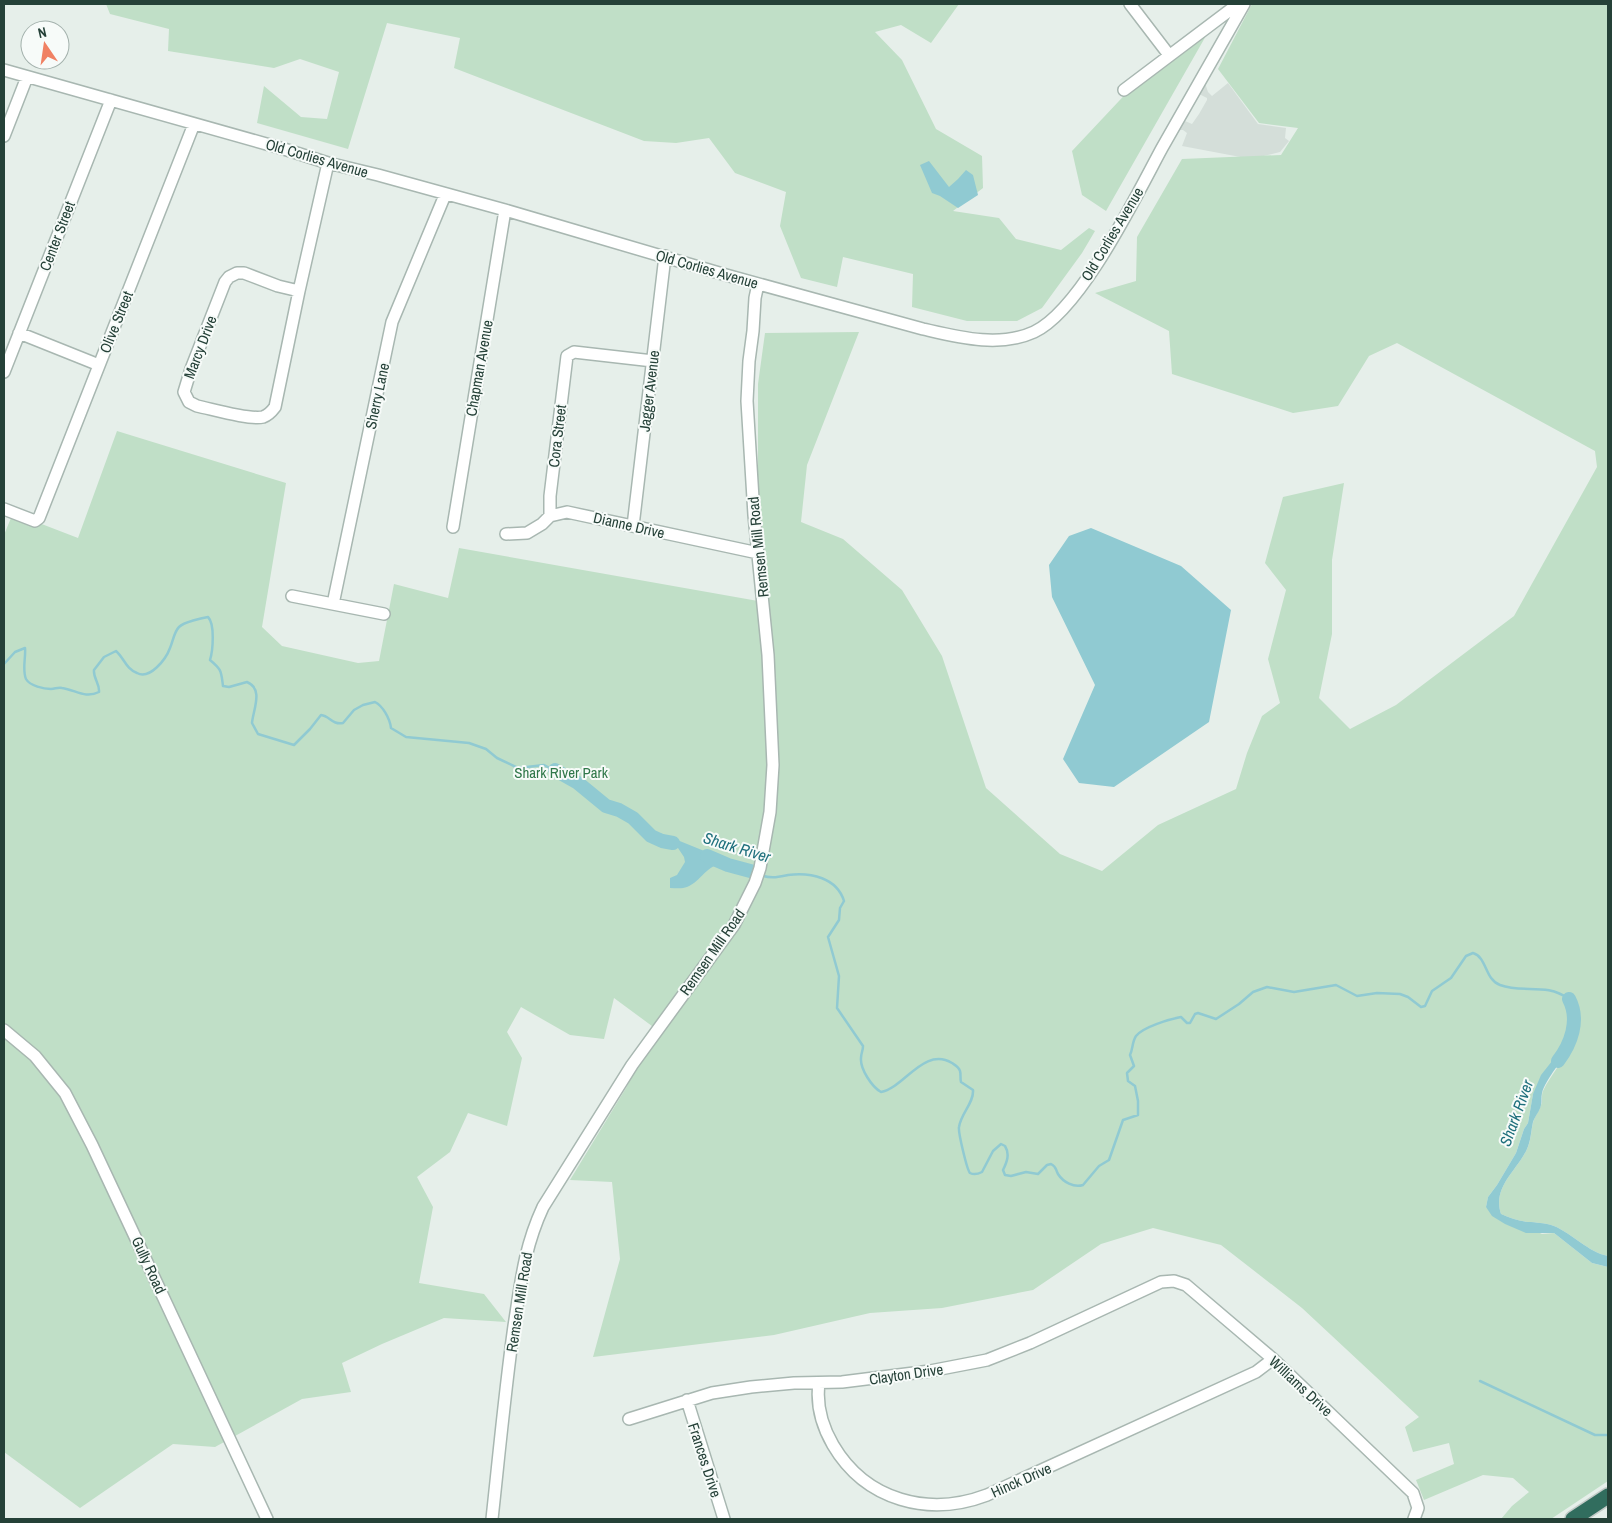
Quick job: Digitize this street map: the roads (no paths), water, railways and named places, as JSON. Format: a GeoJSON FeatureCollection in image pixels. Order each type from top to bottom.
{"type":"FeatureCollection","features":[{"type":"Feature","properties":{"kind":"highway"},"geometry":{"type":"LineString","coordinates":[[1573,1519],[1608,1496]]}},
{"type":"Feature","properties":{"kind":"street"},"geometry":{"type":"LineString","coordinates":[[1130,4],[1169,55]]}},
{"type":"Feature","properties":{"kind":"street"},"geometry":{"type":"LineString","coordinates":[[1124,90],[1238,4]]}},
{"type":"Feature","properties":{"kind":"street","name":"Old Corlies Avenue"},"geometry":{"type":"LineString","coordinates":[[4,70],[328,163],[505,210],[758,284],[954,336],[980,340],[1008,340],[1024,336],[1041,328],[1052,320],[1070,301],[1101,256],[1244,4]]}},
{"type":"Feature","properties":{"kind":"street"},"geometry":{"type":"LineString","coordinates":[[4,136],[27,77]]}},
{"type":"Feature","properties":{"kind":"street","name":"Center Street"},"geometry":{"type":"LineString","coordinates":[[4,372],[111,100]]}},
{"type":"Feature","properties":{"kind":"street","name":"Olive Street"},"geometry":{"type":"LineString","coordinates":[[4,509],[34,521],[38,520],[194,124]]}},
{"type":"Feature","properties":{"kind":"street","name":"Marcy Drive"},"geometry":{"type":"LineString","coordinates":[[298,291],[278,286],[244,273],[237,273],[229,277],[184,388],[189,402],[197,406],[258,417],[264,417],[275,407],[298,291],[328,163]]}},
{"type":"Feature","properties":{"kind":"street","name":"Sherry Lane"},"geometry":{"type":"LineString","coordinates":[[333,604],[392,322],[445,195]]}},
{"type":"Feature","properties":{"kind":"street","name":"Chapman Avenue"},"geometry":{"type":"LineString","coordinates":[[453,526],[505,210]]}},
{"type":"Feature","properties":{"kind":"street","name":"Jagger Avenue"},"geometry":{"type":"LineString","coordinates":[[633,526],[665,256]]}},
{"type":"Feature","properties":{"kind":"street","name":"Remsen Mill Road"},"geometry":{"type":"LineString","coordinates":[[492,1519],[507,1375],[520,1278],[533,1229],[543,1207],[632,1065],[728,935],[743,909],[760,868],[770,812],[773,765],[768,655],[758,553],[747,400],[755,298],[758,284]]}},
{"type":"Feature","properties":{"kind":"street"},"geometry":{"type":"LineString","coordinates":[[19,333],[99,365]]}},
{"type":"Feature","properties":{"kind":"street","name":"Cora Street"},"geometry":{"type":"LineString","coordinates":[[550,516],[550,496],[567,356],[574,352],[652,361]]}},
{"type":"Feature","properties":{"kind":"street","name":"Dianne Drive"},"geometry":{"type":"LineString","coordinates":[[550,516],[567,512],[576,513],[758,553]]}},
{"type":"Feature","properties":{"kind":"street"},"geometry":{"type":"LineString","coordinates":[[506,534],[533,531],[550,516]]}},
{"type":"Feature","properties":{"kind":"street"},"geometry":{"type":"LineString","coordinates":[[292,596],[384,614]]}},
{"type":"Feature","properties":{"kind":"street","name":"Gully Road"},"geometry":{"type":"LineString","coordinates":[[4,1030],[35,1056],[51,1074],[69,1100],[142,1249],[267,1519]]}},
{"type":"Feature","properties":{"kind":"street","name":"Williams Drive"},"geometry":{"type":"LineString","coordinates":[[1171,1281],[1186,1285],[1272,1359],[1413,1493],[1418,1506],[1414,1519]]}},
{"type":"Feature","properties":{"kind":"street","name":"Clayton Drive"},"geometry":{"type":"LineString","coordinates":[[629,1419],[712,1393],[794,1383],[842,1382],[920,1372],[987,1360],[1030,1344],[1161,1282],[1171,1281]]}},
{"type":"Feature","properties":{"kind":"street","name":"Hinck Drive"},"geometry":{"type":"LineString","coordinates":[[819,1383],[818,1395],[825,1427],[837,1451],[853,1471],[873,1486],[895,1497],[917,1504],[943,1505],[966,1502],[987,1495],[1256,1372],[1272,1359]]}},
{"type":"Feature","properties":{"kind":"street","name":"Frances Drive"},"geometry":{"type":"LineString","coordinates":[[687,1400],[724,1519]]}},
{"type":"Feature","properties":{"kind":"water"},"geometry":{"type":"Polygon","coordinates":[[[929,161],[949,187],[966,170],[973,175],[978,195],[958,208],[932,193],[920,165],[929,161]]]}},
{"type":"Feature","properties":{"kind":"water"},"geometry":{"type":"Polygon","coordinates":[[[1091,528],[1181,566],[1231,610],[1209,722],[1114,787],[1079,783],[1063,759],[1095,685],[1052,597],[1049,565],[1069,536],[1091,528]]]}},
{"type":"Feature","properties":{"kind":"water"},"geometry":{"type":"Polygon","coordinates":[[[660,833],[724,859],[725,863],[718,864],[708,870],[687,887],[670,888],[670,878],[677,875],[685,862],[678,848],[657,839],[660,833]]]}},
{"type":"Feature","properties":{"kind":"water"},"geometry":{"type":"Polygon","coordinates":[[[1572,1043],[1544,1088],[1541,1104],[1533,1122],[1528,1146],[1503,1187],[1499,1204],[1501,1214],[1519,1221],[1554,1226],[1594,1251],[1608,1256],[1608,1267],[1592,1263],[1554,1233],[1526,1233],[1505,1224],[1492,1216],[1486,1207],[1488,1197],[1516,1153],[1528,1123],[1533,1094],[1541,1075],[1560,1051],[1572,1043]]]}},
{"type":"Feature","properties":{"kind":"waterway","name":"Shark River"},"geometry":{"type":"LineString","coordinates":[[4,664],[15,652],[25,648],[25,675],[31,684],[37,687],[61,688],[89,695],[94,694],[99,692],[94,670],[104,657],[116,651],[133,671],[147,674],[165,658],[176,631],[181,625],[208,617],[212,625],[213,644],[210,660],[220,671],[223,686],[229,687],[247,682],[252,685],[256,695],[252,723],[258,734],[294,745],[321,715],[336,723],[343,723],[354,710],[375,702],[386,713],[391,728],[406,737],[469,743],[486,749],[497,758],[518,768],[544,765],[577,780],[597,798],[618,810],[657,839]]}},
{"type":"Feature","properties":{"kind":"waterway","name":"Shark River"},"geometry":{"type":"LineString","coordinates":[[555,770],[578,783],[606,806],[619,810],[633,818],[651,836],[673,843]]}},
{"type":"Feature","properties":{"kind":"waterway","name":"Shark River"},"geometry":{"type":"LineString","coordinates":[[707,856],[728,865],[754,872]]}},
{"type":"Feature","properties":{"kind":"waterway","name":"Shark River"},"geometry":{"type":"LineString","coordinates":[[760,875],[771,877],[797,874],[814,876],[829,882],[841,893],[844,901],[840,908],[839,920],[828,937],[839,976],[837,1008],[863,1046],[861,1062],[867,1077],[881,1092],[890,1089],[923,1064],[932,1060],[942,1059],[958,1067],[961,1082],[973,1090],[972,1099],[959,1127],[967,1165],[970,1173],[973,1174],[982,1172],[993,1151],[1001,1144],[1005,1146],[1008,1155],[1003,1170],[1005,1175],[1011,1176],[1026,1172],[1038,1174],[1047,1165],[1051,1164],[1066,1182],[1076,1186],[1083,1185],[1099,1166],[1109,1160],[1123,1120],[1138,1115],[1135,1086],[1128,1081],[1127,1073],[1134,1066],[1130,1055],[1136,1036],[1150,1027],[1176,1018],[1181,1017],[1187,1023],[1190,1023],[1195,1014],[1198,1013],[1216,1019],[1253,992],[1267,987],[1294,992],[1336,985],[1357,996],[1377,993],[1400,994],[1408,997],[1421,1007],[1425,1006],[1432,991],[1451,978],[1466,956],[1473,953],[1478,955],[1491,978],[1500,985],[1518,989],[1543,989],[1569,999]]}},
{"type":"Feature","properties":{"kind":"waterway","name":"Shark River"},"geometry":{"type":"LineString","coordinates":[[1558,1061],[1567,1047],[1574,1023],[1574,1015],[1569,999]]}},
{"type":"Feature","properties":{"kind":"waterway"},"geometry":{"type":"LineString","coordinates":[[1480,1381],[1595,1435],[1608,1435]]}},
{"type":"Feature","properties":{"kind":"park label","name":"Shark River Park"},"geometry":{"type":"Point","coordinates":[561,772]}}]}
